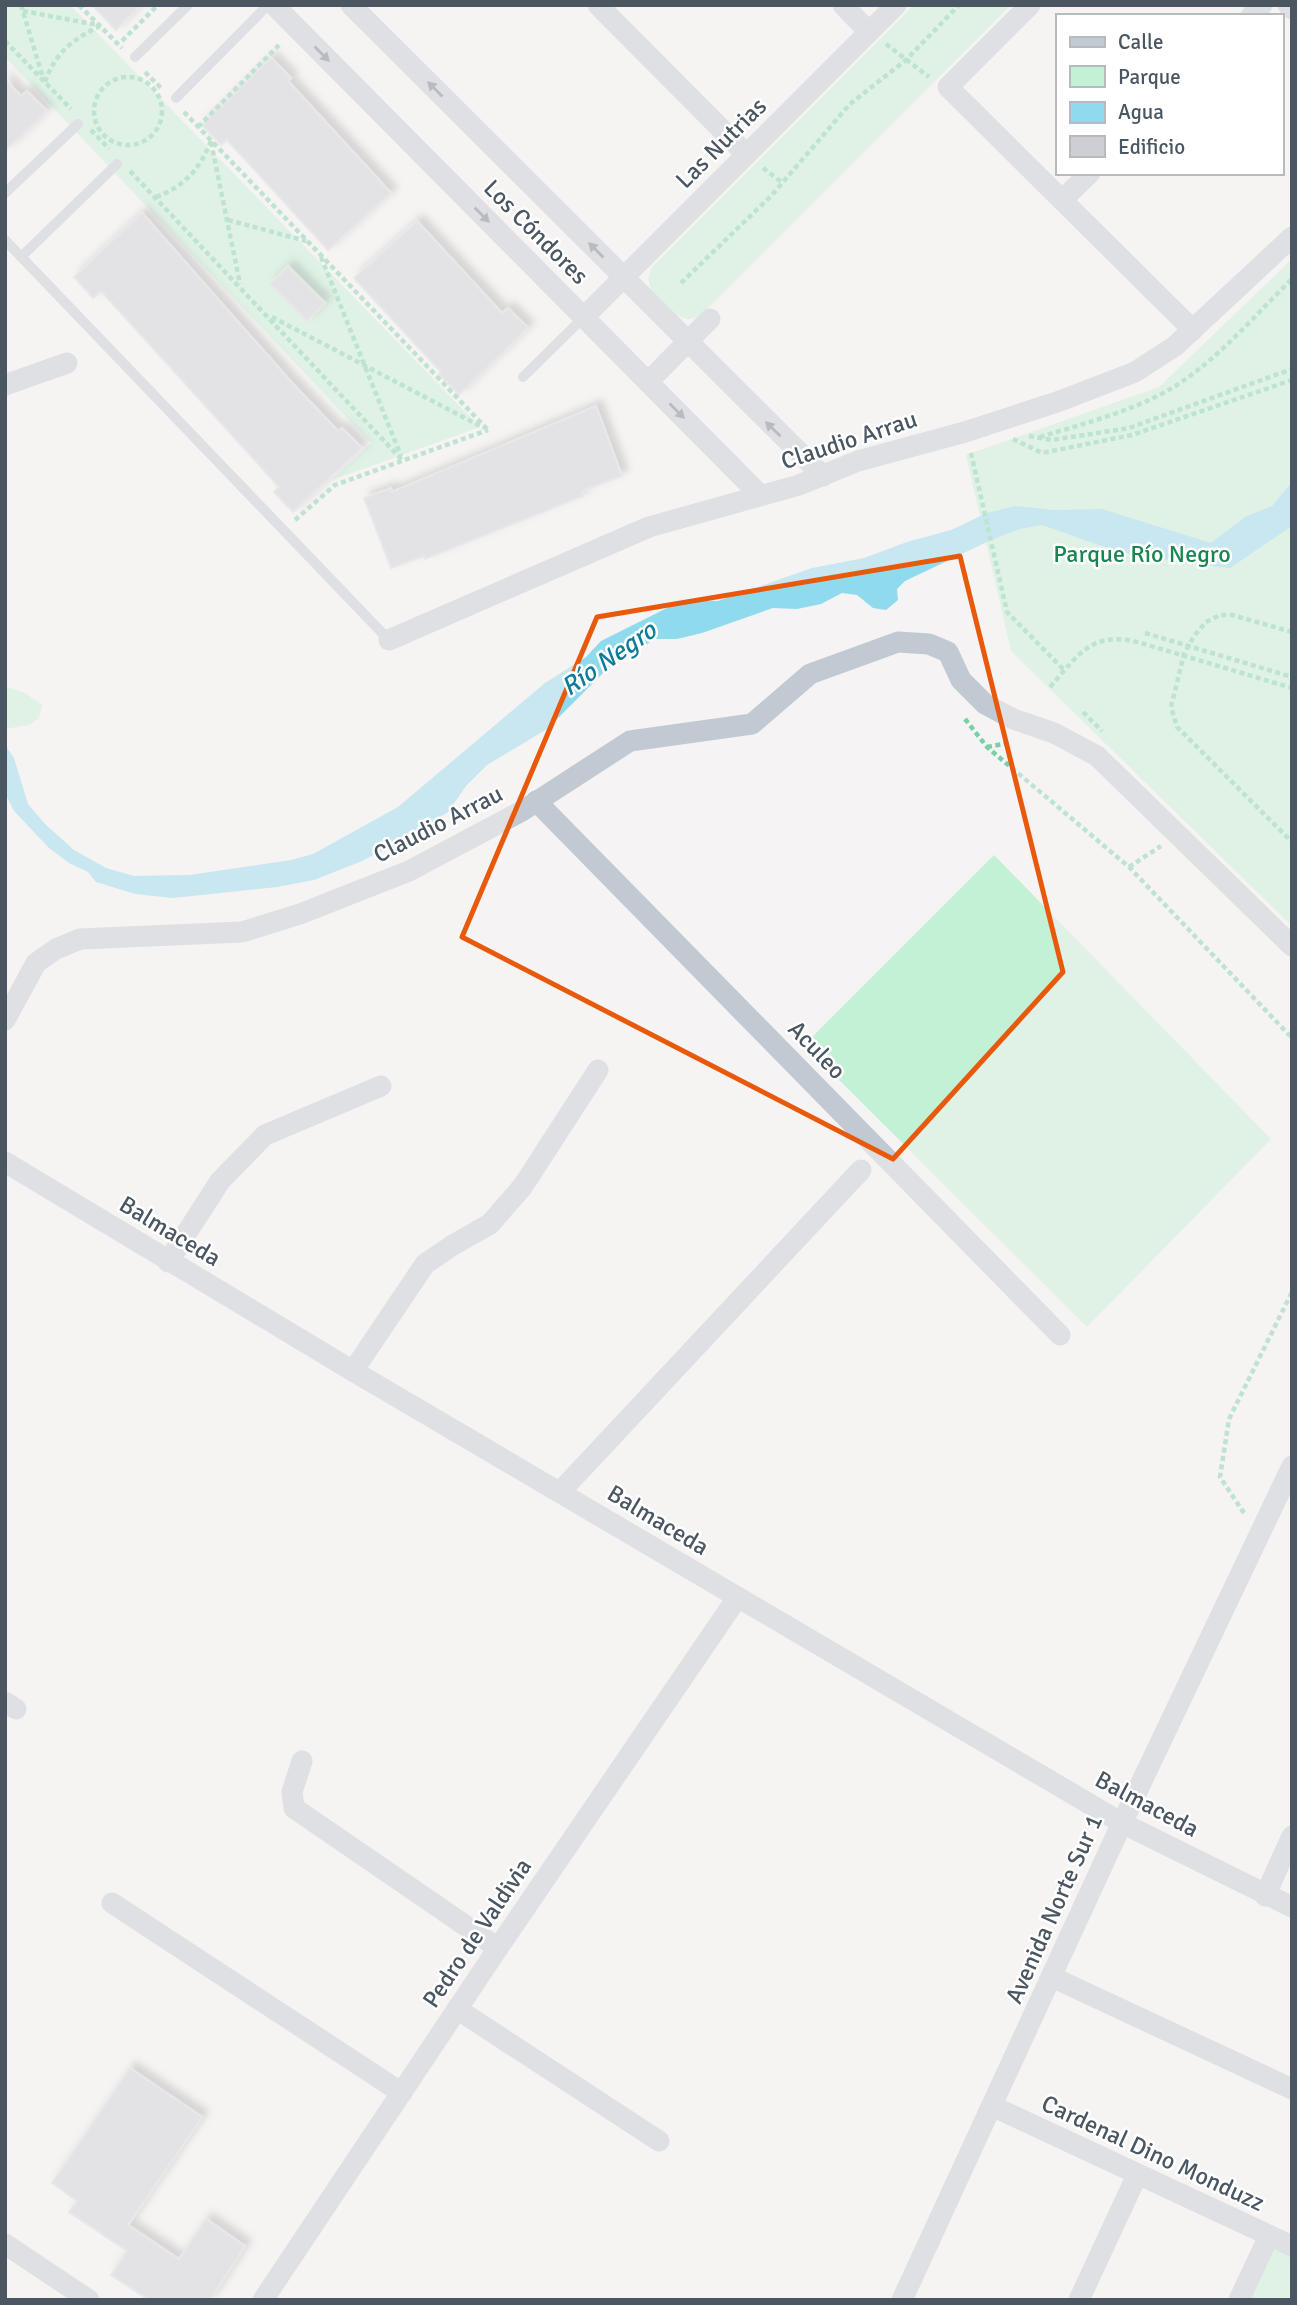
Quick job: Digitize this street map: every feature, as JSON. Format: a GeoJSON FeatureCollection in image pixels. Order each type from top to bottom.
{"type":"FeatureCollection","features":[{"type":"Feature","properties":{"kind":"street","name":"Los Cóndores"},"geometry":{"type":"LineString","coordinates":[[274,5],[760,495]]}},
{"type":"Feature","properties":{"kind":"street"},"geometry":{"type":"LineString","coordinates":[[598,5],[746,154]]}},
{"type":"Feature","properties":{"kind":"street"},"geometry":{"type":"LineString","coordinates":[[843,5],[869,32]]}},
{"type":"Feature","properties":{"kind":"street","name":"Las Nutrias"},"geometry":{"type":"LineString","coordinates":[[584,317],[896,5]]}},
{"type":"Feature","properties":{"kind":"street"},"geometry":{"type":"LineString","coordinates":[[1030,5],[948,87],[1193,330]]}},
{"type":"Feature","properties":{"kind":"street"},"geometry":{"type":"LineString","coordinates":[[1288,5],[1292,9]]}},
{"type":"Feature","properties":{"kind":"street","name":"Los Cóndores"},"geometry":{"type":"LineString","coordinates":[[355,6],[823,476]]}},
{"type":"Feature","properties":{"kind":"street"},"geometry":{"type":"LineString","coordinates":[[1062,200],[1088,175]]}},
{"type":"Feature","properties":{"kind":"street","name":"Claudio Arrau"},"geometry":{"type":"LineString","coordinates":[[389,640],[649,527],[823,476],[858,461],[974,429],[1060,401],[1135,372],[1175,346],[1292,237]]}},
{"type":"Feature","properties":{"kind":"street"},"geometry":{"type":"LineString","coordinates":[[648,382],[710,319]]}},
{"type":"Feature","properties":{"kind":"street"},"geometry":{"type":"LineString","coordinates":[[5,385],[67,363]]}},
{"type":"Feature","properties":{"kind":"street","name":"Claudio Arrau"},"geometry":{"type":"LineString","coordinates":[[5,1020],[36,963],[56,949],[80,939],[242,932],[300,914],[409,871],[536,802],[630,741],[752,724],[810,674],[898,642],[929,644],[948,652],[961,680]]}},
{"type":"Feature","properties":{"kind":"street"},"geometry":{"type":"LineString","coordinates":[[961,680],[985,705],[1013,719],[1054,733],[1097,756],[1292,946]]}},
{"type":"Feature","properties":{"kind":"street","name":"Aculeo"},"geometry":{"type":"LineString","coordinates":[[536,802],[1060,1335]]}},
{"type":"Feature","properties":{"kind":"street"},"geometry":{"type":"LineString","coordinates":[[353,1371],[425,1264],[490,1224],[523,1186],[598,1070]]}},
{"type":"Feature","properties":{"kind":"street"},"geometry":{"type":"LineString","coordinates":[[168,1262],[220,1181],[265,1135],[381,1086]]}},
{"type":"Feature","properties":{"kind":"street","name":"Balmaceda"},"geometry":{"type":"LineString","coordinates":[[5,1162],[168,1262],[1122,1823],[1292,1907]]}},
{"type":"Feature","properties":{"kind":"street"},"geometry":{"type":"LineString","coordinates":[[560,1492],[860,1170]]}},
{"type":"Feature","properties":{"kind":"street","name":"Avenida Norte Sur 1"},"geometry":{"type":"LineString","coordinates":[[902,2300],[1122,1823],[1292,1466]]}},
{"type":"Feature","properties":{"kind":"street","name":"Pedro de Valdivia"},"geometry":{"type":"LineString","coordinates":[[262,2300],[737,1598]]}},
{"type":"Feature","properties":{"kind":"street"},"geometry":{"type":"LineString","coordinates":[[302,1761],[292,1792],[294,1808],[498,1948]]}},
{"type":"Feature","properties":{"kind":"street"},"geometry":{"type":"LineString","coordinates":[[1265,1896],[1292,1836]]}},
{"type":"Feature","properties":{"kind":"street"},"geometry":{"type":"LineString","coordinates":[[112,1903],[402,2093]]}},
{"type":"Feature","properties":{"kind":"street"},"geometry":{"type":"LineString","coordinates":[[1052,1978],[1292,2089]]}},
{"type":"Feature","properties":{"kind":"street"},"geometry":{"type":"LineString","coordinates":[[457,2009],[659,2141]]}},
{"type":"Feature","properties":{"kind":"street","name":"Cardenal Dino Monduzz"},"geometry":{"type":"LineString","coordinates":[[992,2106],[1292,2246]]}},
{"type":"Feature","properties":{"kind":"street"},"geometry":{"type":"LineString","coordinates":[[1079,2300],[1137,2175]]}},
{"type":"Feature","properties":{"kind":"street"},"geometry":{"type":"LineString","coordinates":[[1239,2300],[1269,2236]]}},
{"type":"Feature","properties":{"kind":"street"},"geometry":{"type":"LineString","coordinates":[[5,2244],[89,2300]]}},
{"type":"Feature","properties":{"kind":"lane"},"geometry":{"type":"LineString","coordinates":[[133,58],[188,5]]}},
{"type":"Feature","properties":{"kind":"lane"},"geometry":{"type":"LineString","coordinates":[[176,102],[268,5]]}},
{"type":"Feature","properties":{"kind":"lane"},"geometry":{"type":"LineString","coordinates":[[5,193],[82,124]]}},
{"type":"Feature","properties":{"kind":"lane"},"geometry":{"type":"LineString","coordinates":[[21,257],[119,162]]}},
{"type":"Feature","properties":{"kind":"lane"},"geometry":{"type":"LineString","coordinates":[[5,240],[389,640]]}},
{"type":"Feature","properties":{"kind":"lane"},"geometry":{"type":"LineString","coordinates":[[523,377],[584,317]]}},
{"type":"Feature","properties":{"kind":"path"},"geometry":{"type":"LineString","coordinates":[[79,5],[176,102],[488,430]]}},
{"type":"Feature","properties":{"kind":"path"},"geometry":{"type":"LineString","coordinates":[[119,44],[158,5]]}},
{"type":"Feature","properties":{"kind":"path"},"geometry":{"type":"LineString","coordinates":[[681,283],[771,196],[850,104],[906,60],[959,5]]}},
{"type":"Feature","properties":{"kind":"path"},"geometry":{"type":"LineString","coordinates":[[44,82],[22,8],[100,26]]}},
{"type":"Feature","properties":{"kind":"path"},"geometry":{"type":"LineString","coordinates":[[44,82],[50,66],[62,50],[78,36],[100,26]]}},
{"type":"Feature","properties":{"kind":"path"},"geometry":{"type":"LineString","coordinates":[[869,32],[940,84],[948,87]]}},
{"type":"Feature","properties":{"kind":"path"},"geometry":{"type":"LineString","coordinates":[[5,41],[82,124],[156,197],[403,461]]}},
{"type":"Feature","properties":{"kind":"path"},"geometry":{"type":"LineString","coordinates":[[198,127],[279,45]]}},
{"type":"Feature","properties":{"kind":"path"},"geometry":{"type":"LineString","coordinates":[[122,78],[132,78],[151,87],[161,106],[158,126],[152,135],[131,145],[109,139],[95,121],[96,98],[103,89],[122,78]]}},
{"type":"Feature","properties":{"kind":"path"},"geometry":{"type":"LineString","coordinates":[[156,197],[170,192],[187,180],[201,164],[211,141]]}},
{"type":"Feature","properties":{"kind":"path"},"geometry":{"type":"LineString","coordinates":[[211,141],[241,287]]}},
{"type":"Feature","properties":{"kind":"path"},"geometry":{"type":"LineString","coordinates":[[228,220],[309,242]]}},
{"type":"Feature","properties":{"kind":"path"},"geometry":{"type":"LineString","coordinates":[[319,252],[403,461]]}},
{"type":"Feature","properties":{"kind":"path"},"geometry":{"type":"LineString","coordinates":[[266,314],[488,430]]}},
{"type":"Feature","properties":{"kind":"path"},"geometry":{"type":"LineString","coordinates":[[974,429],[1052,440],[1129,428],[1292,369]]}},
{"type":"Feature","properties":{"kind":"path"},"geometry":{"type":"LineString","coordinates":[[974,429],[1042,453],[1132,435],[1292,380]]}},
{"type":"Feature","properties":{"kind":"path"},"geometry":{"type":"LineString","coordinates":[[974,429],[979,483],[1007,612],[1064,670]]}},
{"type":"Feature","properties":{"kind":"path"},"geometry":{"type":"LineString","coordinates":[[284,530],[335,485],[488,430]]}},
{"type":"Feature","properties":{"kind":"path"},"geometry":{"type":"LineString","coordinates":[[1292,632],[1232,615],[1220,615],[1206,622],[1184,654],[1171,707],[1177,727],[1292,842]]}},
{"type":"Feature","properties":{"kind":"path"},"geometry":{"type":"LineString","coordinates":[[1145,634],[1292,677]]}},
{"type":"Feature","properties":{"kind":"path"},"geometry":{"type":"LineString","coordinates":[[1050,687],[1080,653],[1096,642],[1124,638],[1292,688]]}},
{"type":"Feature","properties":{"kind":"path"},"geometry":{"type":"LineString","coordinates":[[961,680],[962,716],[987,747],[1129,867],[1292,1038]]}},
{"type":"Feature","properties":{"kind":"path"},"geometry":{"type":"LineString","coordinates":[[1129,867],[1179,834]]}},
{"type":"Feature","properties":{"kind":"path"},"geometry":{"type":"LineString","coordinates":[[1258,1534],[1220,1477],[1229,1419],[1292,1292]]}},
{"type":"Feature","properties":{"kind":"highlighted area"},"geometry":{"type":"Polygon","coordinates":[[[960,556],[1063,972],[893,1159],[462,937],[597,617],[960,556]]]}},
{"type":"Feature","properties":{"kind":"green space"},"geometry":{"type":"Polygon","coordinates":[[[5,5],[70,5],[480,427],[332,480],[371,443],[5,57],[5,5]]]}},
{"type":"Feature","properties":{"kind":"green space"},"geometry":{"type":"Polygon","coordinates":[[[914,5],[1011,5],[702,314],[686,319],[673,312],[650,286],[649,277],[653,266],[914,5]]]}},
{"type":"Feature","properties":{"kind":"green space","name":"Parque Río Negro"},"geometry":{"type":"Polygon","coordinates":[[[1292,259],[1292,926],[1011,651],[966,455],[1159,387],[1292,259]]]}},
{"type":"Feature","properties":{"kind":"green space"},"geometry":{"type":"Polygon","coordinates":[[[5,686],[25,693],[42,705],[39,718],[29,725],[5,729],[5,686]]]}},
{"type":"Feature","properties":{"kind":"green space"},"geometry":{"type":"Polygon","coordinates":[[[994,855],[1271,1139],[1087,1327],[804,1045],[994,855]]]}},
{"type":"Feature","properties":{"kind":"green space"},"geometry":{"type":"Polygon","coordinates":[[[1269,2236],[1292,2246],[1292,2300],[1239,2300],[1269,2236]]]}},
{"type":"Feature","properties":{"kind":"water","name":"Río Negro"},"geometry":{"type":"Polygon","coordinates":[[[1292,482],[1292,526],[1230,568],[1119,552],[1042,525],[1020,529],[991,540],[905,581],[897,589],[898,600],[886,610],[873,608],[857,595],[842,593],[821,604],[797,609],[773,608],[702,633],[677,639],[655,639],[608,668],[547,729],[487,765],[466,786],[448,812],[405,839],[362,861],[314,880],[277,887],[173,898],[135,894],[96,882],[88,872],[69,863],[49,848],[14,811],[5,793],[5,745],[14,758],[28,804],[45,824],[74,850],[106,868],[134,876],[189,875],[291,860],[313,854],[398,807],[545,683],[586,657],[601,641],[675,604],[689,600],[718,601],[812,568],[864,558],[951,530],[987,513],[1015,506],[1055,510],[1102,509],[1211,543],[1245,517],[1272,506],[1292,482]]]}},
{"type":"Feature","properties":{"kind":"building"},"geometry":{"type":"Polygon","coordinates":[[[92,5],[141,5],[116,30],[92,5]]]}},
{"type":"Feature","properties":{"kind":"building"},"geometry":{"type":"Polygon","coordinates":[[[271,58],[291,78],[288,81],[391,193],[328,250],[227,140],[221,145],[202,125],[271,58]]]}},
{"type":"Feature","properties":{"kind":"building"},"geometry":{"type":"Polygon","coordinates":[[[5,79],[21,96],[27,91],[47,111],[5,151],[5,79]]]}},
{"type":"Feature","properties":{"kind":"building"},"geometry":{"type":"Polygon","coordinates":[[[142,213],[293,384],[338,431],[342,428],[362,448],[293,512],[274,492],[279,487],[101,291],[93,298],[74,277],[142,213]]]}},
{"type":"Feature","properties":{"kind":"building"},"geometry":{"type":"Polygon","coordinates":[[[417,221],[502,313],[508,308],[528,328],[459,395],[354,278],[417,221]]]}},
{"type":"Feature","properties":{"kind":"building"},"geometry":{"type":"Polygon","coordinates":[[[288,266],[325,303],[307,321],[270,284],[288,266]]]}},
{"type":"Feature","properties":{"kind":"building"},"geometry":{"type":"Polygon","coordinates":[[[596,406],[622,476],[582,491],[583,496],[425,559],[424,556],[391,568],[364,498],[391,488],[392,492],[596,406]]]}},
{"type":"Feature","properties":{"kind":"building"},"geometry":{"type":"Polygon","coordinates":[[[130,2068],[202,2117],[128,2225],[179,2259],[206,2219],[245,2246],[210,2300],[149,2300],[111,2275],[127,2251],[69,2212],[77,2201],[52,2183],[130,2068]]]}}]}
